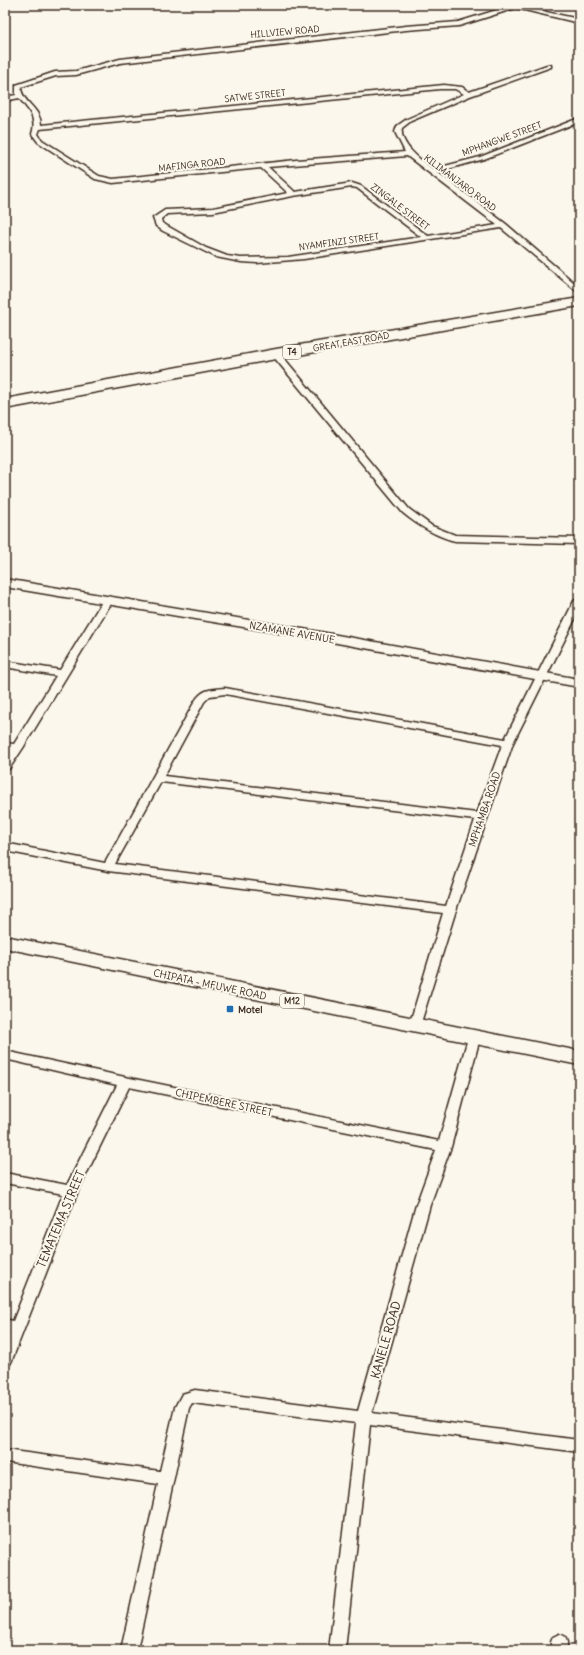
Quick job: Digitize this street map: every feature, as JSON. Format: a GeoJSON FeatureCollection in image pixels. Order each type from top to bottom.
{"type":"FeatureCollection","features":[{"type":"Feature","properties":{"kind":"highway","name":"GREAT EAST ROAD"},"geometry":{"type":"LineString","coordinates":[[5,404],[276,354],[579,302]]}},
{"type":"Feature","properties":{"kind":"main road","name":"CHIPATA - MFUWE ROAD"},"geometry":{"type":"LineString","coordinates":[[5,942],[579,1058]]}},
{"type":"Feature","properties":{"kind":"street","name":"HILLVIEW ROAD"},"geometry":{"type":"LineString","coordinates":[[20,96],[18,86],[33,80],[55,74],[90,70],[120,61],[252,44],[459,24],[516,6],[579,21]]}},
{"type":"Feature","properties":{"kind":"street","name":"KILIMANJARO ROAD"},"geometry":{"type":"LineString","coordinates":[[549,66],[467,96],[409,120],[399,127],[398,132],[409,154],[503,226],[579,291]]}},
{"type":"Feature","properties":{"kind":"street","name":"SATWE STREET"},"geometry":{"type":"LineString","coordinates":[[38,127],[440,87],[452,87],[462,90],[467,96]]}},
{"type":"Feature","properties":{"kind":"street"},"geometry":{"type":"LineString","coordinates":[[5,99],[20,96]]}},
{"type":"Feature","properties":{"kind":"street","name":"MAFINGA ROAD"},"geometry":{"type":"LineString","coordinates":[[20,96],[38,118],[38,127],[35,134],[40,141],[104,181],[139,179],[366,156],[409,154]]}},
{"type":"Feature","properties":{"kind":"street","name":"MPHANGWE STREET"},"geometry":{"type":"LineString","coordinates":[[431,172],[482,158],[579,120]]}},
{"type":"Feature","properties":{"kind":"street"},"geometry":{"type":"LineString","coordinates":[[263,166],[293,194]]}},
{"type":"Feature","properties":{"kind":"street","name":"ZINGALE STREET"},"geometry":{"type":"LineString","coordinates":[[182,237],[159,224],[157,218],[160,214],[172,210],[213,210],[346,185],[359,187],[427,238]]}},
{"type":"Feature","properties":{"kind":"street","name":"NYAMFINZI STREET"},"geometry":{"type":"LineString","coordinates":[[182,237],[215,255],[228,258],[265,261],[503,226]]}},
{"type":"Feature","properties":{"kind":"street"},"geometry":{"type":"LineString","coordinates":[[276,354],[406,511],[423,525],[439,534],[455,538],[579,541]]}},
{"type":"Feature","properties":{"kind":"street","name":"NZAMANE AVENUE"},"geometry":{"type":"LineString","coordinates":[[5,583],[315,635],[579,683]]}},
{"type":"Feature","properties":{"kind":"street"},"geometry":{"type":"LineString","coordinates":[[5,767],[108,600]]}},
{"type":"Feature","properties":{"kind":"street","name":"MPHAMBA ROAD"},"geometry":{"type":"LineString","coordinates":[[415,1026],[450,910],[481,817],[508,743],[579,601]]}},
{"type":"Feature","properties":{"kind":"street"},"geometry":{"type":"LineString","coordinates":[[5,664],[63,674]]}},
{"type":"Feature","properties":{"kind":"street"},"geometry":{"type":"LineString","coordinates":[[108,867],[156,778],[200,701],[207,693],[217,691],[508,743]]}},
{"type":"Feature","properties":{"kind":"street"},"geometry":{"type":"LineString","coordinates":[[5,746],[18,748]]}},
{"type":"Feature","properties":{"kind":"street"},"geometry":{"type":"LineString","coordinates":[[156,778],[481,817]]}},
{"type":"Feature","properties":{"kind":"street"},"geometry":{"type":"LineString","coordinates":[[5,847],[108,867],[450,910]]}},
{"type":"Feature","properties":{"kind":"street","name":"KANELE ROAD"},"geometry":{"type":"LineString","coordinates":[[337,1650],[364,1417],[423,1205],[444,1147],[474,1038]]}},
{"type":"Feature","properties":{"kind":"street","name":"CHIPEMBERE STREET"},"geometry":{"type":"LineString","coordinates":[[5,1055],[125,1082],[444,1147]]}},
{"type":"Feature","properties":{"kind":"street","name":"TEMATEMA STREET"},"geometry":{"type":"LineString","coordinates":[[5,1360],[11,1326],[71,1191],[125,1082]]}},
{"type":"Feature","properties":{"kind":"street"},"geometry":{"type":"LineString","coordinates":[[5,1178],[71,1191]]}},
{"type":"Feature","properties":{"kind":"street"},"geometry":{"type":"LineString","coordinates":[[129,1650],[182,1407],[187,1398],[195,1396],[579,1446]]}},
{"type":"Feature","properties":{"kind":"street"},"geometry":{"type":"LineString","coordinates":[[5,1456],[167,1479]]}},
{"type":"Feature","properties":{"kind":"place","name":"Motel"},"geometry":{"type":"Point","coordinates":[230,1009]}}]}
